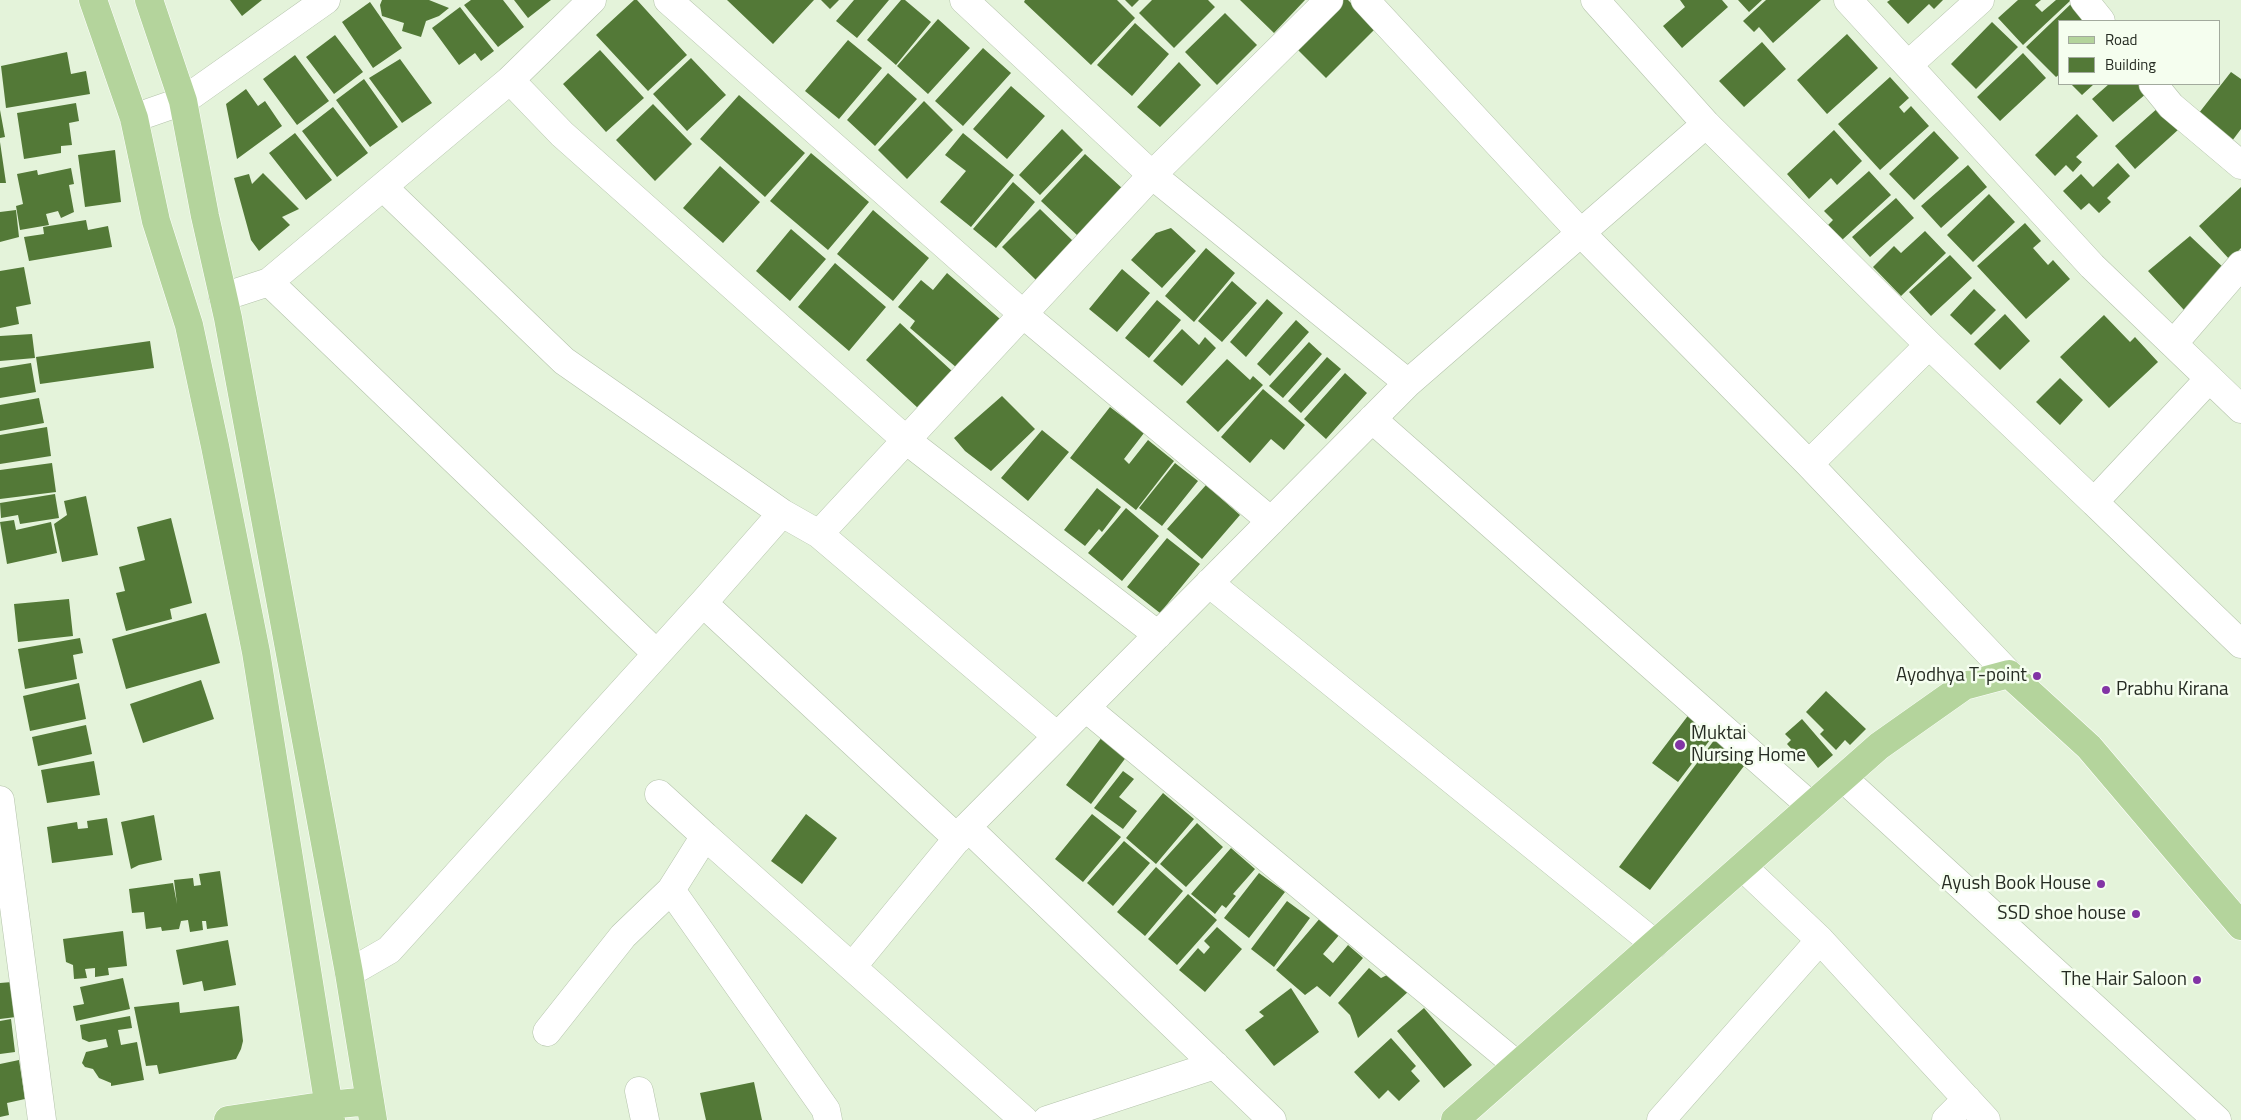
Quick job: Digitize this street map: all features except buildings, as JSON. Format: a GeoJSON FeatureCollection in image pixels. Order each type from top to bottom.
{"type":"FeatureCollection","features":[{"type":"Feature","properties":{"kind":"main road"},"geometry":{"type":"LineString","coordinates":[[93,0],[134,118],[156,221],[188,325],[228,511],[256,652],[330,1112]]}},
{"type":"Feature","properties":{"kind":"main road"},"geometry":{"type":"LineString","coordinates":[[149,0],[183,101],[223,297],[349,972],[371,1110],[228,1120]]}},
{"type":"Feature","properties":{"kind":"main road"},"geometry":{"type":"LineString","coordinates":[[1455,1120],[1879,746],[1964,686],[2009,674],[2089,747],[2241,926]]}},
{"type":"Feature","properties":{"kind":"street"},"geometry":{"type":"LineString","coordinates":[[134,118],[183,101],[299,8],[326,0]]}},
{"type":"Feature","properties":{"kind":"street"},"geometry":{"type":"LineString","coordinates":[[223,297],[270,282],[510,80],[592,0]]}},
{"type":"Feature","properties":{"kind":"street"},"geometry":{"type":"LineString","coordinates":[[668,0],[1023,314],[1271,521]]}},
{"type":"Feature","properties":{"kind":"street"},"geometry":{"type":"LineString","coordinates":[[964,0],[1152,175],[1408,383]]}},
{"type":"Feature","properties":{"kind":"street"},"geometry":{"type":"LineString","coordinates":[[819,534],[1152,175],[1329,0]]}},
{"type":"Feature","properties":{"kind":"street"},"geometry":{"type":"LineString","coordinates":[[1365,0],[1581,233],[1809,464],[2009,674]]}},
{"type":"Feature","properties":{"kind":"street"},"geometry":{"type":"LineString","coordinates":[[1595,0],[1706,124],[1929,345],[2241,644]]}},
{"type":"Feature","properties":{"kind":"street"},"geometry":{"type":"LineString","coordinates":[[1848,0],[2092,266],[2241,409]]}},
{"type":"Feature","properties":{"kind":"street"},"geometry":{"type":"LineString","coordinates":[[1908,65],[1980,0]]}},
{"type":"Feature","properties":{"kind":"street"},"geometry":{"type":"LineString","coordinates":[[2084,0],[2100,20]]}},
{"type":"Feature","properties":{"kind":"street"},"geometry":{"type":"LineString","coordinates":[[510,80],[562,134],[906,440],[1158,635]]}},
{"type":"Feature","properties":{"kind":"street"},"geometry":{"type":"LineString","coordinates":[[2154,85],[2171,106],[2239,158]]}},
{"type":"Feature","properties":{"kind":"street"},"geometry":{"type":"LineString","coordinates":[[852,967],[963,833],[1408,383],[1706,124]]}},
{"type":"Feature","properties":{"kind":"street"},"geometry":{"type":"LineString","coordinates":[[383,187],[564,361],[782,513],[819,534],[1058,736]]}},
{"type":"Feature","properties":{"kind":"street"},"geometry":{"type":"LineString","coordinates":[[2174,343],[2241,265]]}},
{"type":"Feature","properties":{"kind":"street"},"geometry":{"type":"LineString","coordinates":[[270,282],[657,654]]}},
{"type":"Feature","properties":{"kind":"street"},"geometry":{"type":"LineString","coordinates":[[1809,464],[1929,345]]}},
{"type":"Feature","properties":{"kind":"street"},"geometry":{"type":"LineString","coordinates":[[2094,502],[2209,379]]}},
{"type":"Feature","properties":{"kind":"street"},"geometry":{"type":"LineString","coordinates":[[1372,419],[1811,806]]}},
{"type":"Feature","properties":{"kind":"street"},"geometry":{"type":"LineString","coordinates":[[349,972],[389,950],[782,513]]}},
{"type":"Feature","properties":{"kind":"street"},"geometry":{"type":"LineString","coordinates":[[1210,583],[1655,944]]}},
{"type":"Feature","properties":{"kind":"street"},"geometry":{"type":"LineString","coordinates":[[703,603],[963,833],[1215,1065],[1272,1120]]}},
{"type":"Feature","properties":{"kind":"street"},"geometry":{"type":"LineString","coordinates":[[1086,708],[1518,1065]]}},
{"type":"Feature","properties":{"kind":"street"},"geometry":{"type":"LineString","coordinates":[[1843,778],[2217,1120]]}},
{"type":"Feature","properties":{"kind":"street"},"geometry":{"type":"LineString","coordinates":[[659,794],[1024,1120]]}},
{"type":"Feature","properties":{"kind":"street"},"geometry":{"type":"LineString","coordinates":[[0,800],[42,1120]]}},
{"type":"Feature","properties":{"kind":"street"},"geometry":{"type":"LineString","coordinates":[[547,1032],[623,936],[671,890],[705,836]]}},
{"type":"Feature","properties":{"kind":"street"},"geometry":{"type":"LineString","coordinates":[[1742,867],[1820,940],[1986,1120]]}},
{"type":"Feature","properties":{"kind":"street"},"geometry":{"type":"LineString","coordinates":[[671,890],[826,1110],[828,1120]]}},
{"type":"Feature","properties":{"kind":"street"},"geometry":{"type":"LineString","coordinates":[[1661,1120],[1820,940]]}},
{"type":"Feature","properties":{"kind":"street"},"geometry":{"type":"LineString","coordinates":[[1047,1120],[1215,1065]]}},
{"type":"Feature","properties":{"kind":"street"},"geometry":{"type":"LineString","coordinates":[[639,1091],[645,1120]]}},
{"type":"Feature","properties":{"kind":"street"},"geometry":{"type":"LineString","coordinates":[[1946,1120],[1967,1099]]}},
{"type":"Feature","properties":{"kind":"place","name":"Ayodhya T-point"},"geometry":{"type":"Point","coordinates":[2037,676]}},
{"type":"Feature","properties":{"kind":"place","name":"Prabhu Kirana"},"geometry":{"type":"Point","coordinates":[2106,690]}},
{"type":"Feature","properties":{"kind":"place","name":"Muktai Nursing Home"},"geometry":{"type":"Point","coordinates":[1680,745]}},
{"type":"Feature","properties":{"kind":"place","name":"Ayush Book House"},"geometry":{"type":"Point","coordinates":[2101,884]}},
{"type":"Feature","properties":{"kind":"place","name":"SSD shoe house"},"geometry":{"type":"Point","coordinates":[2136,914]}},
{"type":"Feature","properties":{"kind":"place","name":"The Hair Saloon"},"geometry":{"type":"Point","coordinates":[2197,980]}}]}
